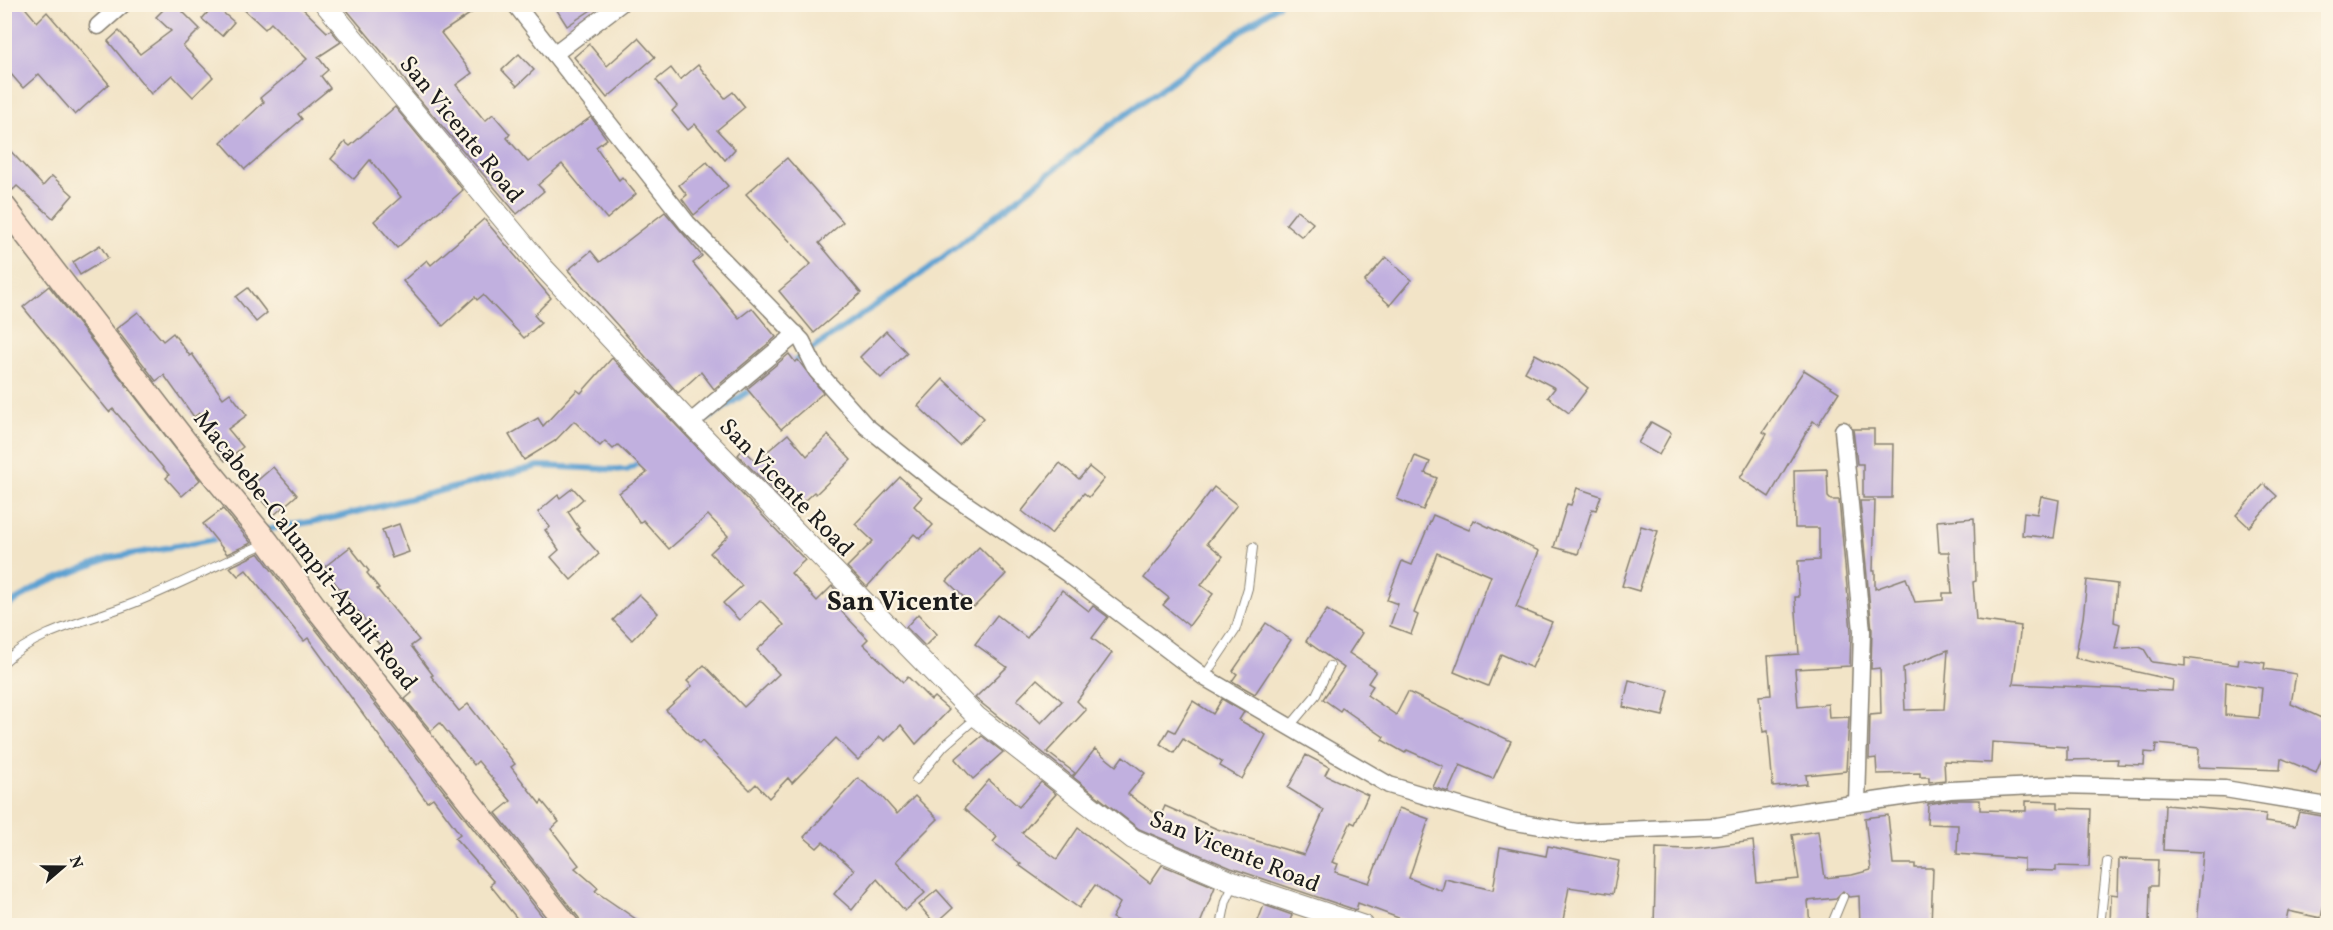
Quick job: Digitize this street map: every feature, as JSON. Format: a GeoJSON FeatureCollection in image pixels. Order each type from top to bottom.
{"type":"FeatureCollection","features":[{"type":"Feature","properties":{"kind":"main road","name":"Macabebe-Calumpit-Apalit Road"},"geometry":{"type":"LineString","coordinates":[[4,206],[185,441],[268,542],[321,614],[568,926]]}},
{"type":"Feature","properties":{"kind":"street"},"geometry":{"type":"LineString","coordinates":[[98,26],[123,4]]}},
{"type":"Feature","properties":{"kind":"street","name":"San Vicente Road"},"geometry":{"type":"LineString","coordinates":[[325,4],[541,265],[695,428],[977,717],[1133,839],[1235,883],[1364,926]]}},
{"type":"Feature","properties":{"kind":"street"},"geometry":{"type":"LineString","coordinates":[[515,4],[687,223],[799,338],[817,371],[866,426],[938,483],[1068,574],[1204,678],[1389,785],[1510,821],[1577,832],[1717,826],[1950,790],[2058,785],[2225,789],[2328,806]]}},
{"type":"Feature","properties":{"kind":"street"},"geometry":{"type":"LineString","coordinates":[[554,54],[620,4]]}},
{"type":"Feature","properties":{"kind":"street"},"geometry":{"type":"LineString","coordinates":[[695,428],[799,338]]}},
{"type":"Feature","properties":{"kind":"street"},"geometry":{"type":"LineString","coordinates":[[1843,430],[1862,631],[1857,803]]}},
{"type":"Feature","properties":{"kind":"lane"},"geometry":{"type":"LineString","coordinates":[[4,662],[16,650],[60,630],[135,603],[268,542]]}},
{"type":"Feature","properties":{"kind":"lane"},"geometry":{"type":"LineString","coordinates":[[1204,678],[1235,631],[1248,588],[1253,547]]}},
{"type":"Feature","properties":{"kind":"lane"},"geometry":{"type":"LineString","coordinates":[[1290,726],[1316,696],[1330,666]]}},
{"type":"Feature","properties":{"kind":"lane"},"geometry":{"type":"LineString","coordinates":[[916,780],[944,746],[977,717]]}},
{"type":"Feature","properties":{"kind":"lane"},"geometry":{"type":"LineString","coordinates":[[2100,926],[2108,862]]}},
{"type":"Feature","properties":{"kind":"lane"},"geometry":{"type":"LineString","coordinates":[[1221,926],[1226,901],[1235,883]]}},
{"type":"Feature","properties":{"kind":"lane"},"geometry":{"type":"LineString","coordinates":[[1831,926],[1843,897]]}},
{"type":"Feature","properties":{"kind":"building"},"geometry":{"type":"Polygon","coordinates":[[[15,4],[22,4],[37,22],[47,12],[109,84],[75,115],[39,74],[23,88],[4,66],[4,14],[15,4]]]}},
{"type":"Feature","properties":{"kind":"building"},"geometry":{"type":"Polygon","coordinates":[[[169,4],[175,4],[200,29],[183,46],[213,77],[193,97],[172,75],[151,94],[108,41],[119,31],[140,54],[171,31],[156,17],[169,4]]]}},
{"type":"Feature","properties":{"kind":"building"},"geometry":{"type":"Polygon","coordinates":[[[238,4],[298,4],[327,32],[331,30],[341,42],[318,57],[328,70],[321,76],[330,88],[298,114],[302,119],[245,169],[221,142],[264,102],[260,98],[307,59],[271,23],[265,29],[238,4]]]}},
{"type":"Feature","properties":{"kind":"building"},"geometry":{"type":"Polygon","coordinates":[[[342,4],[485,4],[441,33],[472,73],[456,85],[485,121],[493,114],[510,134],[507,138],[528,162],[591,117],[607,139],[596,147],[619,180],[622,177],[636,194],[607,219],[562,164],[538,185],[544,191],[517,214],[413,92],[393,62],[391,63],[342,4]]]}},
{"type":"Feature","properties":{"kind":"building"},"geometry":{"type":"Polygon","coordinates":[[[553,4],[600,4],[567,26],[553,4]]]}},
{"type":"Feature","properties":{"kind":"building"},"geometry":{"type":"Polygon","coordinates":[[[214,5],[234,22],[222,36],[202,19],[214,5]]]}},
{"type":"Feature","properties":{"kind":"building"},"geometry":{"type":"Polygon","coordinates":[[[638,38],[655,57],[607,98],[574,57],[589,44],[607,66],[638,38]]]}},
{"type":"Feature","properties":{"kind":"building"},"geometry":{"type":"Polygon","coordinates":[[[519,54],[534,70],[517,86],[502,70],[519,54]]]}},
{"type":"Feature","properties":{"kind":"building"},"geometry":{"type":"Polygon","coordinates":[[[698,65],[725,98],[733,92],[745,107],[717,130],[735,149],[725,160],[695,124],[688,130],[672,111],[677,106],[656,80],[671,68],[680,80],[698,65]]]}},
{"type":"Feature","properties":{"kind":"building"},"geometry":{"type":"Polygon","coordinates":[[[395,107],[463,190],[397,248],[374,221],[401,197],[370,160],[354,179],[331,159],[345,142],[350,146],[395,107]]]}},
{"type":"Feature","properties":{"kind":"building"},"geometry":{"type":"Polygon","coordinates":[[[4,144],[43,186],[52,176],[73,195],[53,218],[17,186],[13,190],[4,180],[4,144]]]}},
{"type":"Feature","properties":{"kind":"building"},"geometry":{"type":"Polygon","coordinates":[[[787,158],[843,222],[819,243],[861,293],[814,333],[779,291],[811,264],[746,194],[787,158]]]}},
{"type":"Feature","properties":{"kind":"building"},"geometry":{"type":"Polygon","coordinates":[[[707,162],[728,186],[694,215],[682,199],[687,195],[679,185],[707,162]]]}},
{"type":"Feature","properties":{"kind":"building"},"geometry":{"type":"Polygon","coordinates":[[[1297,210],[1313,223],[1302,237],[1286,224],[1297,210]]]}},
{"type":"Feature","properties":{"kind":"building"},"geometry":{"type":"Polygon","coordinates":[[[665,212],[702,256],[693,263],[739,318],[752,308],[776,337],[714,389],[701,372],[678,393],[568,270],[591,251],[600,262],[665,212]]]}},
{"type":"Feature","properties":{"kind":"building"},"geometry":{"type":"Polygon","coordinates":[[[484,219],[551,298],[534,315],[541,323],[524,338],[483,295],[477,300],[475,297],[443,326],[403,281],[427,260],[431,265],[484,219]]]}},
{"type":"Feature","properties":{"kind":"building"},"geometry":{"type":"Polygon","coordinates":[[[100,245],[108,258],[80,275],[73,262],[100,245]]]}},
{"type":"Feature","properties":{"kind":"building"},"geometry":{"type":"Polygon","coordinates":[[[1386,257],[1411,280],[1390,305],[1364,282],[1386,257]]]}},
{"type":"Feature","properties":{"kind":"building"},"geometry":{"type":"Polygon","coordinates":[[[49,286],[200,480],[182,496],[166,478],[169,475],[144,445],[113,409],[109,412],[23,307],[49,286]]]}},
{"type":"Feature","properties":{"kind":"building"},"geometry":{"type":"Polygon","coordinates":[[[248,288],[267,313],[256,322],[236,297],[248,288]]]}},
{"type":"Feature","properties":{"kind":"building"},"geometry":{"type":"Polygon","coordinates":[[[138,312],[163,341],[173,333],[190,356],[192,354],[223,398],[230,393],[247,415],[228,429],[243,447],[225,461],[215,450],[222,444],[199,413],[194,417],[164,375],[156,381],[116,329],[138,312]]]}},
{"type":"Feature","properties":{"kind":"building"},"geometry":{"type":"Polygon","coordinates":[[[886,331],[907,353],[881,378],[860,357],[886,331]]]}},
{"type":"Feature","properties":{"kind":"building"},"geometry":{"type":"Polygon","coordinates":[[[789,354],[795,362],[798,360],[823,393],[781,429],[747,389],[789,354]]]}},
{"type":"Feature","properties":{"kind":"building"},"geometry":{"type":"Polygon","coordinates":[[[1535,354],[1565,370],[1588,388],[1569,413],[1548,397],[1555,388],[1525,372],[1535,354]]]}},
{"type":"Feature","properties":{"kind":"building"},"geometry":{"type":"Polygon","coordinates":[[[612,358],[805,560],[791,573],[817,601],[832,586],[850,604],[842,612],[868,639],[863,644],[903,682],[908,677],[931,700],[934,697],[949,710],[916,744],[901,725],[885,741],[880,737],[858,760],[836,738],[792,783],[788,778],[769,798],[756,784],[750,790],[702,741],[699,744],[666,710],[692,686],[687,681],[704,665],[744,707],[779,674],[757,650],[784,625],[760,600],[739,620],[723,603],[742,586],[710,553],[728,536],[708,515],[669,549],[643,520],[640,523],[619,493],[647,473],[618,445],[613,449],[605,441],[600,446],[574,421],[555,441],[524,460],[509,435],[538,418],[543,426],[577,390],[581,393],[612,358]]]}},
{"type":"Feature","properties":{"kind":"building"},"geometry":{"type":"Polygon","coordinates":[[[1804,370],[1839,392],[1818,425],[1813,421],[1769,497],[1740,478],[1767,434],[1763,432],[1804,370]]]}},
{"type":"Feature","properties":{"kind":"building"},"geometry":{"type":"Polygon","coordinates":[[[943,379],[984,418],[959,445],[918,406],[943,379]]]}},
{"type":"Feature","properties":{"kind":"building"},"geometry":{"type":"Polygon","coordinates":[[[1651,422],[1671,433],[1659,455],[1638,443],[1651,422]]]}},
{"type":"Feature","properties":{"kind":"building"},"geometry":{"type":"Polygon","coordinates":[[[1853,429],[1874,429],[1874,444],[1893,444],[1892,498],[1863,498],[1863,464],[1857,464],[1853,429]]]}},
{"type":"Feature","properties":{"kind":"building"},"geometry":{"type":"Polygon","coordinates":[[[788,434],[807,456],[828,435],[851,460],[816,494],[814,492],[793,511],[738,455],[743,449],[756,461],[788,434]]]}},
{"type":"Feature","properties":{"kind":"building"},"geometry":{"type":"Polygon","coordinates":[[[1415,456],[1430,462],[1425,473],[1437,478],[1423,510],[1397,499],[1415,456]]]}},
{"type":"Feature","properties":{"kind":"building"},"geometry":{"type":"Polygon","coordinates":[[[1060,463],[1079,479],[1089,467],[1104,479],[1089,497],[1084,493],[1051,534],[1022,511],[1060,463]]]}},
{"type":"Feature","properties":{"kind":"building"},"geometry":{"type":"Polygon","coordinates":[[[273,467],[297,495],[274,515],[250,487],[273,467]]]}},
{"type":"Feature","properties":{"kind":"building"},"geometry":{"type":"Polygon","coordinates":[[[1827,469],[1828,497],[1831,500],[1839,500],[1851,631],[1850,666],[1795,669],[1798,707],[1828,704],[1829,718],[1849,717],[1846,771],[1806,775],[1807,784],[1773,787],[1768,731],[1763,732],[1759,696],[1771,695],[1768,656],[1799,654],[1795,597],[1799,597],[1798,561],[1819,560],[1819,528],[1795,528],[1794,470],[1827,469]]]}},
{"type":"Feature","properties":{"kind":"building"},"geometry":{"type":"Polygon","coordinates":[[[900,477],[922,497],[914,506],[933,525],[920,539],[914,534],[867,587],[847,567],[873,541],[855,524],[900,477]]]}},
{"type":"Feature","properties":{"kind":"building"},"geometry":{"type":"Polygon","coordinates":[[[2264,484],[2277,496],[2249,527],[2236,515],[2264,484]]]}},
{"type":"Feature","properties":{"kind":"building"},"geometry":{"type":"Polygon","coordinates":[[[1214,487],[1237,505],[1207,543],[1223,556],[1201,585],[1213,594],[1189,626],[1163,605],[1169,598],[1144,578],[1214,487]]]}},
{"type":"Feature","properties":{"kind":"building"},"geometry":{"type":"Polygon","coordinates":[[[573,488],[583,499],[568,512],[579,528],[577,529],[599,554],[571,580],[551,557],[559,550],[545,530],[550,527],[538,512],[558,495],[560,498],[573,488]]]}},
{"type":"Feature","properties":{"kind":"building"},"geometry":{"type":"Polygon","coordinates":[[[1577,488],[1601,496],[1596,510],[1592,509],[1578,554],[1554,547],[1567,504],[1571,505],[1577,488]]]}},
{"type":"Feature","properties":{"kind":"building"},"geometry":{"type":"Polygon","coordinates":[[[2041,496],[2059,500],[2054,538],[2022,535],[2024,512],[2037,514],[2041,496]]]}},
{"type":"Feature","properties":{"kind":"building"},"geometry":{"type":"Polygon","coordinates":[[[1860,501],[1875,501],[1873,571],[1875,571],[1875,589],[1906,578],[1915,602],[1943,600],[1943,593],[1952,593],[1949,552],[1939,552],[1937,521],[1974,518],[1976,581],[1973,582],[1976,620],[2021,626],[2013,684],[2172,691],[2173,680],[2075,658],[2083,618],[2087,580],[2117,584],[2114,622],[2120,624],[2115,649],[2139,647],[2144,649],[2152,662],[2185,666],[2185,658],[2238,665],[2239,659],[2265,663],[2264,669],[2296,674],[2291,704],[2328,721],[2328,744],[2316,773],[2281,758],[2280,770],[2198,767],[2199,748],[2156,744],[2155,753],[2145,752],[2144,765],[2117,764],[2118,759],[2067,760],[2067,747],[1992,742],[1991,763],[1944,761],[1945,780],[1929,782],[1929,777],[1920,777],[1920,773],[1877,774],[1876,758],[1869,759],[1870,715],[1881,714],[1880,668],[1871,669],[1872,630],[1860,501]],[[1948,650],[1903,668],[1905,710],[1944,709],[1948,650]],[[2226,682],[2225,715],[2259,718],[2262,688],[2226,682]]]}},
{"type":"Feature","properties":{"kind":"building"},"geometry":{"type":"Polygon","coordinates":[[[223,509],[251,543],[227,554],[203,524],[223,509]]]}},
{"type":"Feature","properties":{"kind":"building"},"geometry":{"type":"Polygon","coordinates":[[[1433,515],[1469,530],[1474,520],[1539,551],[1516,607],[1552,622],[1532,668],[1501,654],[1488,686],[1454,672],[1491,576],[1437,553],[1414,613],[1418,615],[1411,634],[1390,626],[1398,604],[1387,600],[1402,561],[1412,565],[1433,515]]]}},
{"type":"Feature","properties":{"kind":"building"},"geometry":{"type":"Polygon","coordinates":[[[399,524],[409,552],[392,558],[382,530],[399,524]]]}},
{"type":"Feature","properties":{"kind":"building"},"geometry":{"type":"Polygon","coordinates":[[[1641,526],[1658,531],[1639,591],[1622,586],[1641,526]]]}},
{"type":"Feature","properties":{"kind":"building"},"geometry":{"type":"Polygon","coordinates":[[[350,547],[369,571],[367,573],[379,588],[377,589],[419,640],[411,646],[433,675],[431,676],[459,711],[468,704],[515,764],[511,767],[540,804],[542,801],[559,822],[551,829],[579,865],[575,868],[598,888],[595,891],[646,926],[581,926],[579,918],[496,813],[511,801],[478,761],[474,765],[440,723],[431,731],[405,699],[412,693],[399,678],[403,674],[375,639],[378,636],[323,568],[350,547]]]}},
{"type":"Feature","properties":{"kind":"building"},"geometry":{"type":"Polygon","coordinates":[[[979,547],[1006,574],[974,607],[947,581],[979,547]]]}},
{"type":"Feature","properties":{"kind":"building"},"geometry":{"type":"Polygon","coordinates":[[[259,553],[303,613],[550,926],[523,926],[490,885],[494,882],[455,838],[460,834],[433,798],[427,802],[308,638],[304,641],[246,570],[238,576],[230,567],[259,553]]]}},
{"type":"Feature","properties":{"kind":"building"},"geometry":{"type":"Polygon","coordinates":[[[1062,590],[1089,611],[1093,606],[1108,617],[1092,638],[1112,653],[1077,701],[1086,710],[1047,752],[1075,773],[1072,776],[975,698],[1007,667],[975,644],[997,615],[1027,638],[1062,590]],[[1037,679],[1017,700],[1041,723],[1062,701],[1037,679]]]}},
{"type":"Feature","properties":{"kind":"building"},"geometry":{"type":"Polygon","coordinates":[[[639,594],[658,613],[632,640],[613,620],[639,594]]]}},
{"type":"Feature","properties":{"kind":"building"},"geometry":{"type":"Polygon","coordinates":[[[1327,610],[1362,633],[1349,653],[1376,671],[1368,683],[1373,686],[1367,695],[1396,715],[1408,692],[1511,741],[1493,779],[1460,765],[1448,792],[1433,787],[1443,766],[1407,750],[1405,753],[1382,740],[1384,737],[1342,708],[1340,711],[1323,699],[1344,668],[1306,641],[1327,610]]]}},
{"type":"Feature","properties":{"kind":"building"},"geometry":{"type":"Polygon","coordinates":[[[918,614],[937,634],[925,646],[906,627],[918,614]]]}},
{"type":"Feature","properties":{"kind":"building"},"geometry":{"type":"Polygon","coordinates":[[[1266,623],[1291,640],[1255,694],[1232,681],[1237,674],[1233,671],[1266,623]]]}},
{"type":"Feature","properties":{"kind":"building"},"geometry":{"type":"Polygon","coordinates":[[[1629,680],[1669,690],[1663,716],[1623,707],[1629,680]]]}},
{"type":"Feature","properties":{"kind":"building"},"geometry":{"type":"Polygon","coordinates":[[[1222,699],[1244,712],[1239,720],[1266,735],[1242,779],[1220,766],[1222,762],[1183,739],[1174,753],[1160,744],[1169,729],[1175,732],[1193,701],[1213,714],[1222,699]]]}},
{"type":"Feature","properties":{"kind":"building"},"geometry":{"type":"Polygon","coordinates":[[[982,736],[1003,752],[973,779],[955,759],[982,736]]]}},
{"type":"Feature","properties":{"kind":"building"},"geometry":{"type":"Polygon","coordinates":[[[1095,749],[1116,766],[1123,756],[1145,773],[1128,794],[1160,817],[1165,806],[1217,829],[1304,855],[1324,810],[1288,788],[1306,755],[1329,767],[1325,775],[1368,795],[1355,824],[1351,822],[1332,862],[1338,864],[1335,872],[1369,883],[1399,808],[1429,819],[1409,878],[1442,891],[1445,879],[1493,890],[1500,847],[1546,856],[1548,846],[1619,861],[1613,894],[1569,887],[1562,926],[1420,926],[1358,903],[1356,910],[1231,868],[1139,829],[1073,777],[1095,749]]]}},
{"type":"Feature","properties":{"kind":"building"},"geometry":{"type":"Polygon","coordinates":[[[858,778],[882,797],[897,814],[915,796],[938,819],[896,861],[925,893],[905,911],[877,879],[852,910],[834,894],[854,870],[823,842],[817,848],[804,837],[858,778]]]}},
{"type":"Feature","properties":{"kind":"building"},"geometry":{"type":"Polygon","coordinates":[[[989,780],[1019,807],[1041,782],[1056,794],[1022,833],[1057,859],[1078,828],[1150,883],[1162,865],[1215,887],[1199,926],[1127,926],[1112,918],[1120,903],[1095,885],[1079,908],[1019,865],[1021,864],[993,842],[997,837],[964,809],[989,780]]]}},
{"type":"Feature","properties":{"kind":"building"},"geometry":{"type":"Polygon","coordinates":[[[1951,800],[1980,800],[1980,810],[2026,811],[2026,801],[2058,802],[2058,808],[2091,809],[2089,867],[2056,866],[2056,871],[2024,870],[2024,859],[1957,854],[1958,825],[1927,824],[1928,804],[1951,800]]]}},
{"type":"Feature","properties":{"kind":"building"},"geometry":{"type":"Polygon","coordinates":[[[2165,805],[2266,814],[2265,822],[2295,826],[2299,812],[2328,817],[2328,885],[2321,918],[2288,911],[2285,926],[2197,926],[2203,852],[2163,850],[2165,805]]]}},
{"type":"Feature","properties":{"kind":"building"},"geometry":{"type":"Polygon","coordinates":[[[1888,815],[1893,864],[1915,864],[1915,868],[1933,868],[1931,926],[1860,926],[1859,896],[1849,897],[1843,891],[1836,898],[1808,901],[1810,926],[1654,926],[1656,848],[1690,849],[1753,841],[1757,883],[1799,879],[1792,835],[1818,831],[1825,878],[1852,875],[1871,870],[1865,818],[1888,815]]]}},
{"type":"Feature","properties":{"kind":"building"},"geometry":{"type":"Polygon","coordinates":[[[2119,859],[2158,860],[2157,886],[2150,886],[2149,926],[2110,926],[2111,894],[2118,895],[2119,859]]]}},
{"type":"Feature","properties":{"kind":"building"},"geometry":{"type":"Polygon","coordinates":[[[937,890],[953,908],[935,924],[919,905],[937,890]]]}},
{"type":"Feature","properties":{"kind":"building"},"geometry":{"type":"Polygon","coordinates":[[[1264,905],[1292,915],[1288,926],[1256,926],[1264,905]]]}},
{"type":"Feature","properties":{"kind":"waterway"},"geometry":{"type":"LineString","coordinates":[[789,365],[928,269],[1108,127],[1279,4]]}},
{"type":"Feature","properties":{"kind":"waterway"},"geometry":{"type":"LineString","coordinates":[[704,421],[755,387]]}},
{"type":"Feature","properties":{"kind":"waterway"},"geometry":{"type":"LineString","coordinates":[[264,530],[333,518],[539,466],[627,470],[642,461]]}},
{"type":"Feature","properties":{"kind":"waterway"},"geometry":{"type":"LineString","coordinates":[[4,608],[41,585],[109,558],[221,538]]}},
{"type":"Feature","properties":{"kind":"district","name":"San Vicente"},"geometry":{"type":"Point","coordinates":[900,601]}}]}
